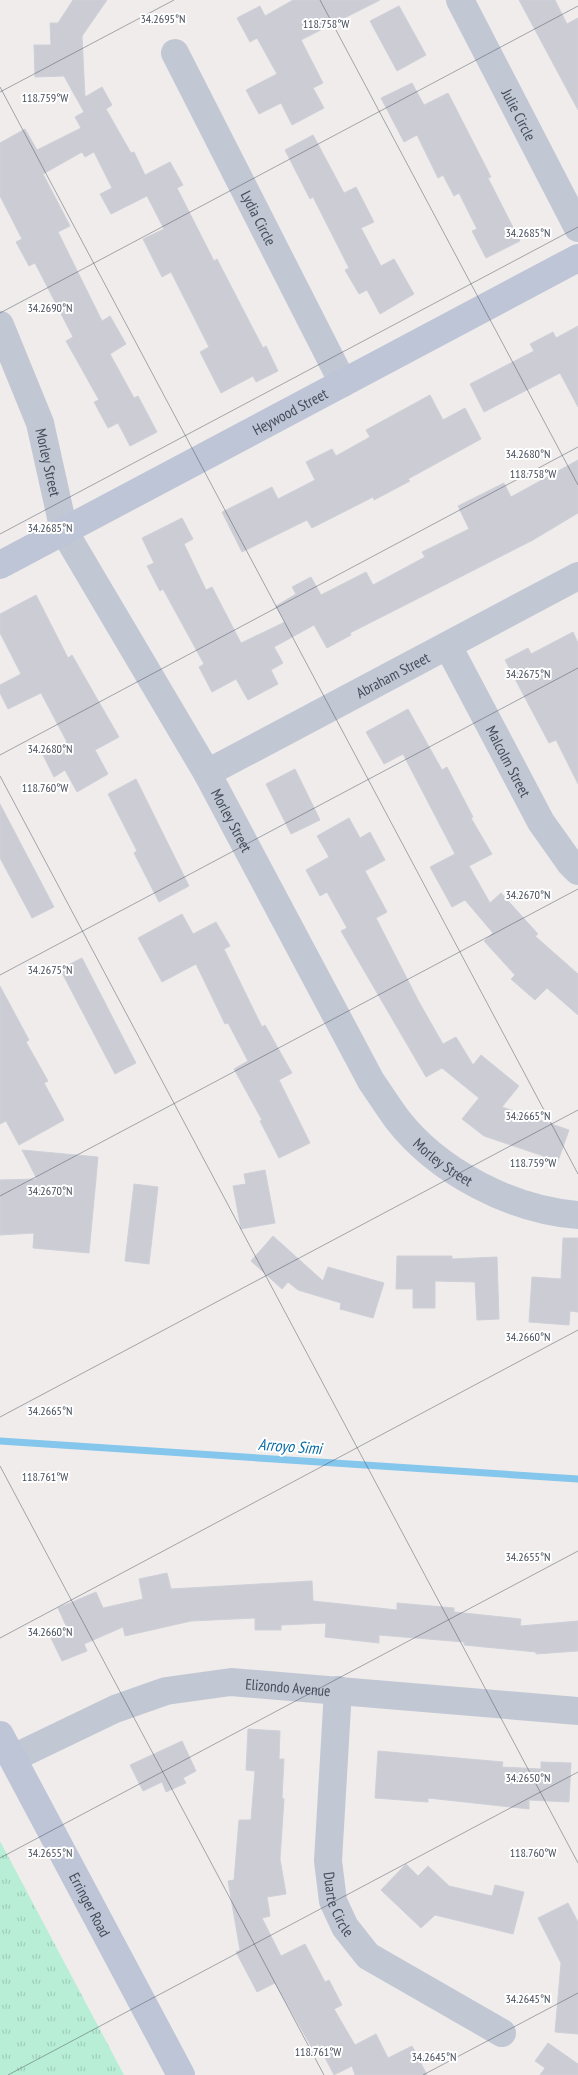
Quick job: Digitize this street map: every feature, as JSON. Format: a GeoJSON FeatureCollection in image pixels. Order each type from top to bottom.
{"type":"FeatureCollection","features":[{"type":"Feature","properties":{"kind":"street","name":"Julie Circle"},"geometry":{"type":"LineString","coordinates":[[460,0],[578,228]]}},
{"type":"Feature","properties":{"kind":"street","name":"Lydia Circle"},"geometry":{"type":"LineString","coordinates":[[175,53],[343,383]]}},
{"type":"Feature","properties":{"kind":"street","name":"Heywood Street"},"geometry":{"type":"LineString","coordinates":[[0,565],[578,258]]}},
{"type":"Feature","properties":{"kind":"street","name":"Morley Street"},"geometry":{"type":"LineString","coordinates":[[0,325],[40,423],[64,531],[207,773],[371,1081],[398,1120],[432,1155],[476,1184],[520,1204],[578,1215]]}},
{"type":"Feature","properties":{"kind":"street","name":"Abraham Street"},"geometry":{"type":"LineString","coordinates":[[207,773],[578,576]]}},
{"type":"Feature","properties":{"kind":"street","name":"Malcolm Street"},"geometry":{"type":"LineString","coordinates":[[448,646],[541,822],[578,871]]}},
{"type":"Feature","properties":{"kind":"street","name":"Elizondo Avenue"},"geometry":{"type":"LineString","coordinates":[[6,1746],[166,1691],[231,1682],[578,1711]]}},
{"type":"Feature","properties":{"kind":"street","name":"Duarte Circle"},"geometry":{"type":"LineString","coordinates":[[338,1690],[328,1861],[333,1901],[344,1927],[368,1956],[502,2033]]}},
{"type":"Feature","properties":{"kind":"street","name":"Erringer Road"},"geometry":{"type":"LineString","coordinates":[[6,1746],[181,2075]]}},
{"type":"Feature","properties":{"kind":"green space"},"geometry":{"type":"Polygon","coordinates":[[[0,1841],[124,2075],[0,2075],[0,1841]]]}},
{"type":"Feature","properties":{"kind":"building"},"geometry":{"type":"Polygon","coordinates":[[[73,0],[107,0],[82,36],[85,97],[102,87],[112,105],[106,109],[131,153],[134,152],[145,175],[170,162],[183,185],[177,188],[214,261],[217,259],[263,348],[266,346],[278,371],[256,382],[253,376],[221,393],[200,352],[209,347],[171,272],[162,277],[143,239],[164,229],[147,196],[111,214],[100,194],[112,188],[94,152],[85,157],[82,152],[43,174],[70,226],[58,232],[102,321],[110,316],[126,344],[110,354],[134,398],[138,396],[157,432],[130,446],[118,423],[108,428],[94,402],[99,400],[66,341],[73,337],[35,263],[29,266],[16,242],[22,239],[0,196],[0,143],[25,129],[37,150],[81,128],[75,117],[84,112],[64,76],[35,77],[34,45],[51,45],[50,23],[58,23],[73,0]]]}},
{"type":"Feature","properties":{"kind":"building"},"geometry":{"type":"Polygon","coordinates":[[[293,0],[380,0],[301,40],[323,83],[313,88],[324,108],[292,125],[281,103],[259,114],[246,90],[277,74],[257,38],[250,42],[237,18],[260,6],[265,16],[293,0]]]}},
{"type":"Feature","properties":{"kind":"building"},"geometry":{"type":"Polygon","coordinates":[[[519,0],[555,0],[567,24],[578,18],[578,110],[519,0]]]}},
{"type":"Feature","properties":{"kind":"building"},"geometry":{"type":"Polygon","coordinates":[[[399,6],[426,55],[397,71],[370,21],[399,6]]]}},
{"type":"Feature","properties":{"kind":"building"},"geometry":{"type":"Polygon","coordinates":[[[412,83],[424,105],[448,93],[491,177],[488,178],[520,241],[486,258],[472,231],[477,229],[459,193],[454,196],[443,175],[438,178],[417,135],[404,142],[381,98],[412,83]]]}},
{"type":"Feature","properties":{"kind":"building"},"geometry":{"type":"Polygon","coordinates":[[[313,135],[344,193],[356,187],[374,222],[361,228],[381,266],[394,259],[414,294],[380,314],[367,290],[359,294],[345,270],[349,268],[313,197],[310,199],[285,150],[313,135]]]}},
{"type":"Feature","properties":{"kind":"building"},"geometry":{"type":"Polygon","coordinates":[[[578,326],[578,407],[560,373],[484,412],[470,384],[534,351],[530,344],[553,332],[556,338],[578,326]]]}},
{"type":"Feature","properties":{"kind":"building"},"geometry":{"type":"Polygon","coordinates":[[[430,395],[443,420],[465,408],[481,439],[374,500],[373,497],[312,528],[307,520],[242,552],[222,512],[272,487],[278,499],[315,480],[306,462],[332,449],[336,456],[370,437],[366,430],[430,395]]]}},
{"type":"Feature","properties":{"kind":"building"},"geometry":{"type":"Polygon","coordinates":[[[578,460],[578,513],[533,540],[350,633],[351,635],[327,648],[314,625],[274,647],[283,663],[271,670],[278,684],[248,700],[236,679],[212,692],[199,667],[204,664],[163,589],[160,591],[147,566],[154,563],[142,538],[182,518],[193,539],[184,544],[206,590],[212,587],[241,643],[285,622],[276,606],[296,594],[292,587],[311,577],[321,595],[366,572],[373,585],[425,557],[422,552],[469,529],[458,506],[504,483],[511,497],[578,460]]]}},
{"type":"Feature","properties":{"kind":"building"},"geometry":{"type":"Polygon","coordinates":[[[36,595],[68,658],[72,655],[119,737],[95,750],[108,774],[77,792],[65,770],[54,777],[43,755],[67,742],[41,693],[8,709],[0,693],[0,685],[21,674],[0,633],[0,614],[36,595]]]}},
{"type":"Feature","properties":{"kind":"building"},"geometry":{"type":"Polygon","coordinates":[[[573,632],[578,643],[578,784],[556,740],[549,743],[505,660],[528,648],[531,654],[573,632]]]}},
{"type":"Feature","properties":{"kind":"building"},"geometry":{"type":"Polygon","coordinates":[[[408,709],[442,770],[447,767],[473,817],[471,818],[492,854],[469,866],[490,903],[501,893],[538,934],[535,936],[578,974],[578,1015],[547,988],[535,1000],[511,979],[515,975],[484,941],[493,933],[465,900],[452,907],[430,867],[455,854],[403,754],[384,764],[366,732],[408,709]]]}},
{"type":"Feature","properties":{"kind":"building"},"geometry":{"type":"Polygon","coordinates":[[[295,769],[320,820],[291,834],[266,784],[295,769]]]}},
{"type":"Feature","properties":{"kind":"building"},"geometry":{"type":"Polygon","coordinates":[[[136,779],[189,886],[159,902],[134,853],[137,851],[108,794],[136,779]]]}},
{"type":"Feature","properties":{"kind":"building"},"geometry":{"type":"Polygon","coordinates":[[[0,804],[54,907],[32,918],[0,858],[0,804]]]}},
{"type":"Feature","properties":{"kind":"building"},"geometry":{"type":"Polygon","coordinates":[[[349,818],[360,838],[370,832],[385,860],[365,871],[387,912],[376,918],[443,1044],[456,1037],[473,1065],[481,1055],[519,1086],[502,1107],[569,1130],[558,1161],[484,1136],[462,1119],[479,1098],[442,1068],[426,1077],[341,931],[347,928],[327,892],[320,896],[306,870],[329,857],[317,836],[349,818]]]}},
{"type":"Feature","properties":{"kind":"building"},"geometry":{"type":"Polygon","coordinates":[[[182,914],[193,934],[216,922],[230,946],[224,949],[262,1027],[265,1025],[292,1073],[279,1080],[310,1143],[279,1158],[260,1121],[262,1120],[234,1069],[248,1061],[228,1023],[225,1024],[196,964],[162,982],[138,938],[182,914]]]}},
{"type":"Feature","properties":{"kind":"building"},"geometry":{"type":"Polygon","coordinates":[[[82,958],[136,1063],[115,1074],[60,969],[82,958]]]}},
{"type":"Feature","properties":{"kind":"building"},"geometry":{"type":"Polygon","coordinates":[[[0,986],[29,1040],[26,1042],[48,1081],[44,1083],[64,1120],[19,1145],[6,1121],[0,1124],[0,986]]]}},
{"type":"Feature","properties":{"kind":"building"},"geometry":{"type":"Polygon","coordinates":[[[22,1150],[98,1157],[89,1253],[33,1248],[34,1233],[0,1235],[0,1180],[37,1179],[22,1150]]]}},
{"type":"Feature","properties":{"kind":"building"},"geometry":{"type":"Polygon","coordinates":[[[265,1170],[275,1223],[241,1229],[233,1186],[246,1184],[244,1174],[265,1170]]]}},
{"type":"Feature","properties":{"kind":"building"},"geometry":{"type":"Polygon","coordinates":[[[134,1184],[158,1187],[149,1264],[125,1261],[134,1184]]]}},
{"type":"Feature","properties":{"kind":"building"},"geometry":{"type":"Polygon","coordinates":[[[273,1236],[323,1281],[328,1267],[384,1283],[373,1318],[340,1309],[341,1303],[298,1290],[288,1282],[282,1289],[251,1261],[273,1236]]]}},
{"type":"Feature","properties":{"kind":"building"},"geometry":{"type":"Polygon","coordinates":[[[563,1238],[578,1238],[578,1312],[570,1311],[569,1325],[529,1322],[532,1277],[561,1279],[563,1238]]]}},
{"type":"Feature","properties":{"kind":"building"},"geometry":{"type":"Polygon","coordinates":[[[397,1256],[452,1256],[452,1259],[497,1257],[499,1319],[477,1320],[475,1282],[435,1281],[435,1308],[413,1308],[413,1289],[396,1289],[397,1256]]]}},
{"type":"Feature","properties":{"kind":"building"},"geometry":{"type":"Polygon","coordinates":[[[167,1573],[171,1589],[312,1581],[313,1601],[397,1610],[397,1603],[454,1608],[454,1612],[521,1619],[520,1626],[578,1621],[578,1651],[536,1654],[536,1652],[464,1645],[464,1642],[379,1635],[379,1643],[325,1637],[326,1623],[281,1625],[281,1630],[255,1630],[255,1618],[191,1621],[125,1636],[123,1627],[84,1644],[87,1651],[62,1661],[51,1638],[68,1630],[58,1608],[96,1592],[103,1608],[143,1599],[139,1579],[167,1573]]]}},
{"type":"Feature","properties":{"kind":"building"},"geometry":{"type":"Polygon","coordinates":[[[248,1729],[280,1731],[279,1759],[284,1759],[282,1798],[284,1799],[280,1859],[286,1894],[267,1897],[270,1916],[262,1918],[281,1956],[305,1944],[325,1982],[329,1980],[342,2005],[334,2009],[355,2045],[376,2034],[388,2058],[412,2046],[427,2075],[355,2075],[352,2066],[334,2075],[318,2044],[312,2048],[275,1983],[257,1992],[236,1952],[240,1950],[228,1881],[234,1880],[239,1820],[251,1820],[255,1771],[246,1770],[248,1729]]]}},
{"type":"Feature","properties":{"kind":"building"},"geometry":{"type":"Polygon","coordinates":[[[182,1741],[196,1771],[183,1778],[186,1783],[166,1792],[162,1782],[143,1791],[130,1765],[182,1741]]]}},
{"type":"Feature","properties":{"kind":"building"},"geometry":{"type":"Polygon","coordinates":[[[378,1751],[503,1762],[502,1767],[541,1769],[541,1762],[571,1763],[569,1802],[529,1800],[529,1809],[428,1798],[428,1802],[375,1798],[378,1751]]]}},
{"type":"Feature","properties":{"kind":"building"},"geometry":{"type":"Polygon","coordinates":[[[406,1864],[418,1876],[428,1866],[449,1886],[492,1896],[495,1885],[524,1892],[513,1934],[435,1915],[421,1928],[381,1890],[406,1864]]]}},
{"type":"Feature","properties":{"kind":"building"},"geometry":{"type":"Polygon","coordinates":[[[568,1903],[578,1922],[578,2034],[555,2032],[561,1963],[538,1918],[568,1903]]]}},
{"type":"Feature","properties":{"kind":"building"},"geometry":{"type":"Polygon","coordinates":[[[548,2043],[578,2064],[578,2075],[540,2075],[545,2068],[535,2061],[548,2043]]]}},
{"type":"Feature","properties":{"kind":"waterway","name":"Arroyo Simi"},"geometry":{"type":"LineString","coordinates":[[0,1441],[578,1479]]}}]}
